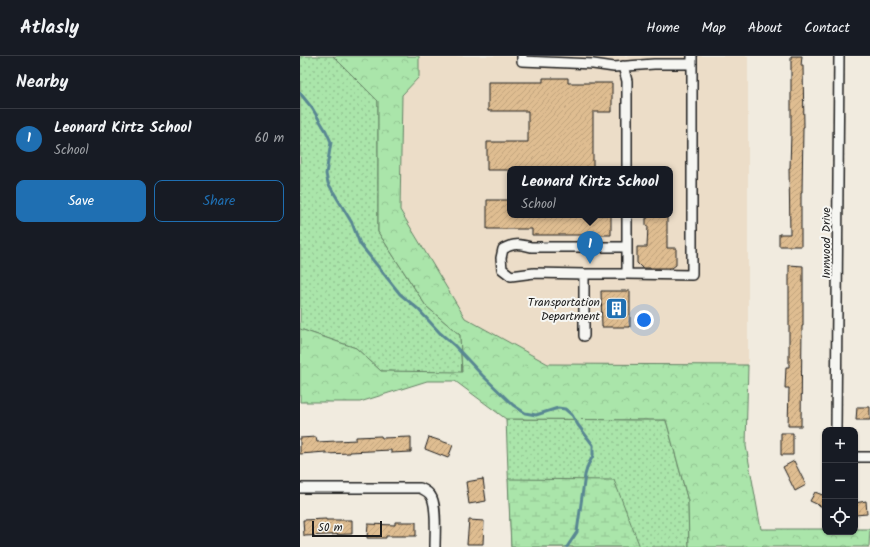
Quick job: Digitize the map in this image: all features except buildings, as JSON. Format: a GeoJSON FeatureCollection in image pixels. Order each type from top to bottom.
{"type":"FeatureCollection","features":[{"type":"Feature","properties":{"kind":"street","name":"Innwood Drive"},"geometry":{"type":"LineString","coordinates":[[836,427],[839,56]]}},
{"type":"Feature","properties":{"kind":"street"},"geometry":{"type":"LineString","coordinates":[[522,58],[592,60],[614,67],[692,60],[692,275],[534,273],[511,276],[502,269],[501,258],[503,249],[512,244],[530,247],[627,247]]}},
{"type":"Feature","properties":{"kind":"street"},"geometry":{"type":"LineString","coordinates":[[623,66],[627,81],[627,166]]}},
{"type":"Feature","properties":{"kind":"street"},"geometry":{"type":"LineString","coordinates":[[627,218],[627,274]]}},
{"type":"Feature","properties":{"kind":"street"},"geometry":{"type":"LineString","coordinates":[[584,274],[584,336]]}},
{"type":"Feature","properties":{"kind":"street"},"geometry":{"type":"LineString","coordinates":[[858,457],[870,457]]}},
{"type":"Feature","properties":{"kind":"street"},"geometry":{"type":"LineString","coordinates":[[300,488],[420,488],[430,495],[435,506],[435,547]]}},
{"type":"Feature","properties":{"kind":"shaded area"},"geometry":{"type":"Polygon","coordinates":[[[419,56],[748,56],[748,365],[548,364],[465,318],[400,210],[402,95],[419,77],[419,56]]]}},
{"type":"Feature","properties":{"kind":"green space"},"geometry":{"type":"Polygon","coordinates":[[[300,56],[333,56],[378,101],[378,232],[426,306],[460,335],[462,373],[381,371],[356,348],[300,329],[300,56]]]}},
{"type":"Feature","properties":{"kind":"green space"},"geometry":{"type":"Polygon","coordinates":[[[333,56],[419,56],[419,77],[402,95],[400,210],[465,318],[548,364],[748,365],[746,446],[761,529],[822,529],[822,535],[858,535],[858,529],[870,529],[869,547],[689,547],[688,501],[666,420],[506,419],[455,381],[427,381],[360,402],[300,402],[300,329],[356,348],[381,371],[462,372],[460,335],[426,306],[378,232],[378,101],[333,56]]]}},
{"type":"Feature","properties":{"kind":"green space"},"geometry":{"type":"Polygon","coordinates":[[[506,419],[666,420],[688,501],[689,547],[511,547],[506,419]]]}},
{"type":"Feature","properties":{"kind":"green space"},"geometry":{"type":"Polygon","coordinates":[[[508,479],[614,480],[640,547],[511,547],[508,479]]]}},
{"type":"Feature","properties":{"kind":"waterway"},"geometry":{"type":"LineString","coordinates":[[300,93],[312,108],[331,142],[326,174],[328,183],[352,223],[360,244],[400,294],[418,309],[440,333],[454,345],[513,405],[525,413],[536,415],[558,408],[565,409],[572,415],[593,445],[593,456],[585,475],[577,532],[567,547]]}},
{"type":"Feature","properties":{"kind":"place","name":"Leonard Kirtz School"},"geometry":{"type":"Point","coordinates":[590,264]}},
{"type":"Feature","properties":{"kind":"place","name":"Transportation Department"},"geometry":{"type":"Point","coordinates":[616,309]}}]}
